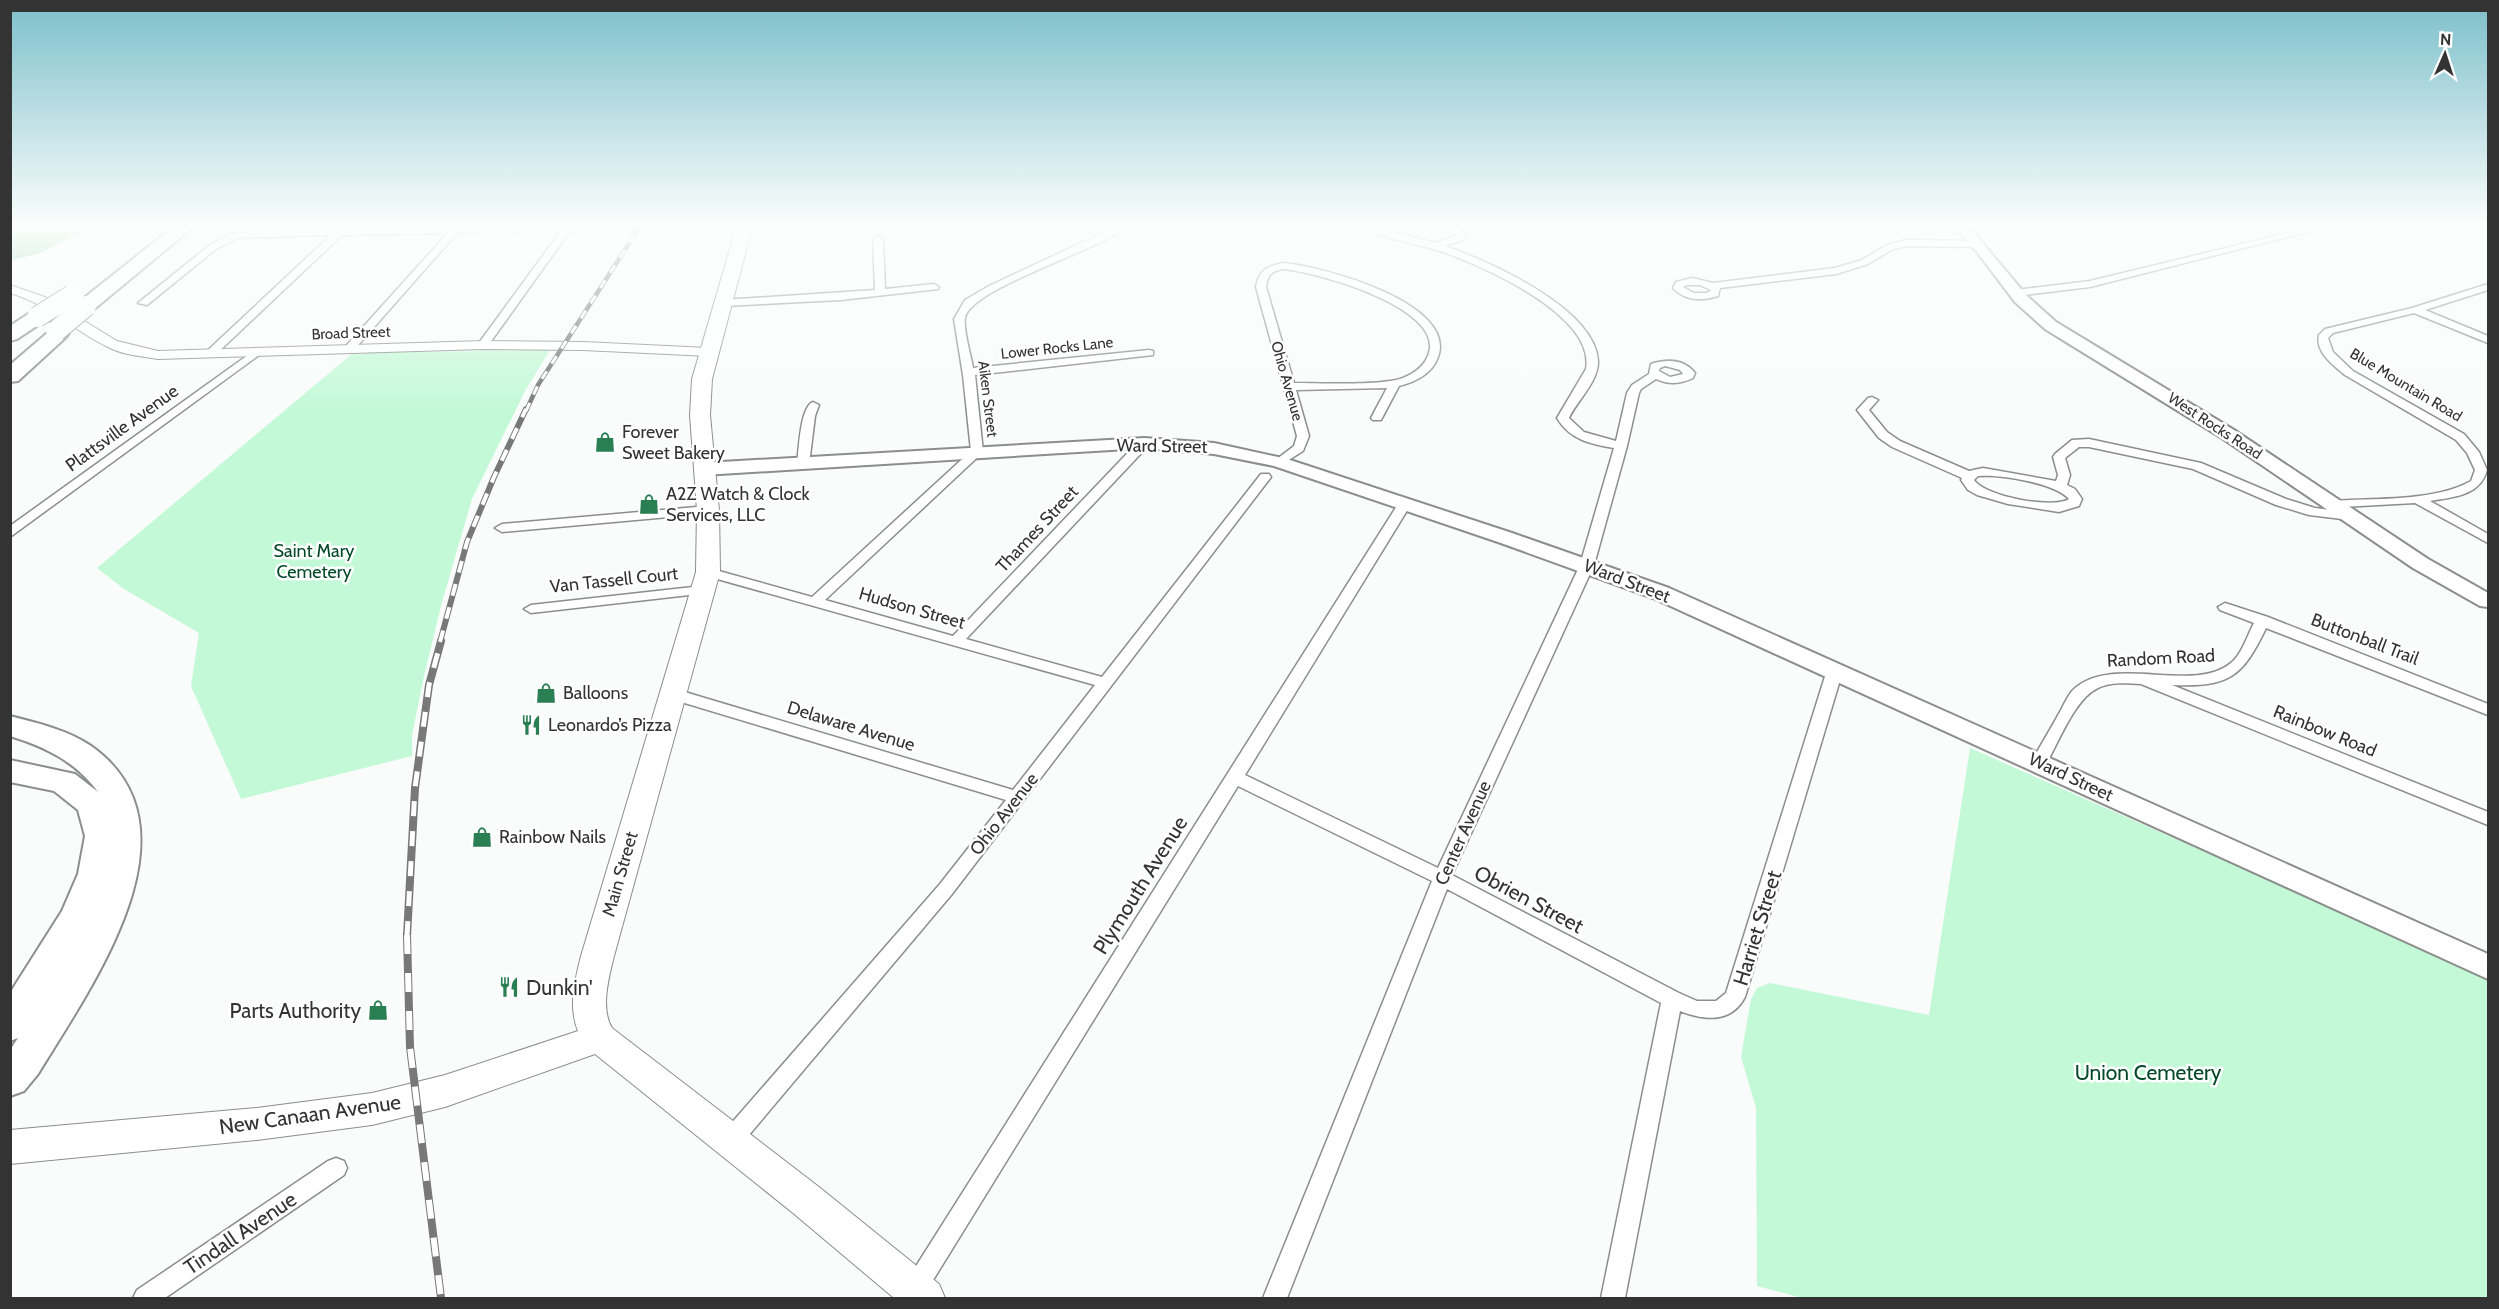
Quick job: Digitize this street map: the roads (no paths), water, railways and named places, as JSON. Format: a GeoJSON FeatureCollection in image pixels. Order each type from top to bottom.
{"type":"FeatureCollection","features":[{"type":"Feature","properties":{"kind":"highway"},"geometry":{"type":"LineString","coordinates":[[10,368],[50,326],[92,289]]}},
{"type":"Feature","properties":{"kind":"highway"},"geometry":{"type":"LineString","coordinates":[[78,301],[95,289]]}},
{"type":"Feature","properties":{"kind":"highway"},"geometry":{"type":"LineString","coordinates":[[10,335],[50,326]]}},
{"type":"Feature","properties":{"kind":"highway"},"geometry":{"type":"LineString","coordinates":[[10,353],[50,326]]}},
{"type":"Feature","properties":{"kind":"highway"},"geometry":{"type":"LineString","coordinates":[[10,376],[50,326]]}},
{"type":"Feature","properties":{"kind":"highway"},"geometry":{"type":"LineString","coordinates":[[10,726],[70,748],[83,756],[104,776],[120,802],[124,817],[126,852],[111,905],[92,946],[24,1062],[10,1079]]}},
{"type":"Feature","properties":{"kind":"highway"},"geometry":{"type":"LineString","coordinates":[[10,771],[34,774],[71,786],[93,806],[103,835],[99,866],[86,902],[10,1025]]}},
{"type":"Feature","properties":{"kind":"main road","name":"Main Street"},"geometry":{"type":"LineString","coordinates":[[600,1038],[592,1022],[591,987],[609,911],[705,581],[708,510],[700,405],[702,379],[728,289]]}},
{"type":"Feature","properties":{"kind":"main road","name":"West Rocks Road"},"geometry":{"type":"LineString","coordinates":[[2013,289],[2043,320],[2245,445],[2300,482],[2329,505],[2448,581],[2488,601]]}},
{"type":"Feature","properties":{"kind":"main road","name":"Ward Street"},"geometry":{"type":"LineString","coordinates":[[705,469],[1143,442],[1208,446],[1272,469],[1405,504],[1587,565],[1671,597],[2488,967]]}},
{"type":"Feature","properties":{"kind":"main road"},"geometry":{"type":"LineString","coordinates":[[600,1038],[806,1200],[920,1294]]}},
{"type":"Feature","properties":{"kind":"main road","name":"New Canaan Avenue"},"geometry":{"type":"LineString","coordinates":[[10,1147],[267,1123],[372,1109],[445,1091],[600,1038]]}},
{"type":"Feature","properties":{"kind":"street","name":"Broad Street"},"geometry":{"type":"LineString","coordinates":[[10,289],[29,293],[49,302],[112,344],[158,355],[483,345],[583,346],[709,352]]}},
{"type":"Feature","properties":{"kind":"street"},"geometry":{"type":"LineString","coordinates":[[142,303],[160,289]]}},
{"type":"Feature","properties":{"kind":"street"},"geometry":{"type":"LineString","coordinates":[[210,354],[279,289]]}},
{"type":"Feature","properties":{"kind":"street"},"geometry":{"type":"LineString","coordinates":[[349,349],[402,289]]}},
{"type":"Feature","properties":{"kind":"street"},"geometry":{"type":"LineString","coordinates":[[483,345],[523,289]]}},
{"type":"Feature","properties":{"kind":"street"},"geometry":{"type":"LineString","coordinates":[[724,303],[915,289]]}},
{"type":"Feature","properties":{"kind":"street","name":"Aiken Street"},"geometry":{"type":"LineString","coordinates":[[816,601],[977,452],[969,372],[959,320],[962,310],[969,302],[991,289]]}},
{"type":"Feature","properties":{"kind":"street","name":"Ohio Avenue"},"geometry":{"type":"LineString","coordinates":[[730,1141],[902,943],[1272,469],[1299,448],[1303,440],[1261,289]]}},
{"type":"Feature","properties":{"kind":"street","name":"Ohio Avenue"},"geometry":{"type":"LineString","coordinates":[[1368,289],[1411,310],[1425,323],[1436,346],[1434,358],[1418,375],[1394,384]]}},
{"type":"Feature","properties":{"kind":"street"},"geometry":{"type":"LineString","coordinates":[[1524,289],[1567,316],[1581,331],[1590,347],[1593,361],[1590,374],[1568,405],[1563,417],[1566,424],[1571,431],[1595,441],[1621,446]]}},
{"type":"Feature","properties":{"kind":"street"},"geometry":{"type":"LineString","coordinates":[[2016,293],[2048,289]]}},
{"type":"Feature","properties":{"kind":"street","name":"Blue Mountain Road"},"geometry":{"type":"LineString","coordinates":[[2329,505],[2416,498],[2461,491],[2476,483],[2481,470],[2473,452],[2460,437],[2349,373],[2328,353],[2324,347],[2323,337],[2329,331],[2415,310],[2481,289]]}},
{"type":"Feature","properties":{"kind":"street"},"geometry":{"type":"LineString","coordinates":[[2415,310],[2447,321],[2488,340]]}},
{"type":"Feature","properties":{"kind":"street","name":"Plattsville Avenue"},"geometry":{"type":"LineString","coordinates":[[10,533],[255,353]]}},
{"type":"Feature","properties":{"kind":"street","name":"Lower Rocks Lane"},"geometry":{"type":"LineString","coordinates":[[969,372],[1149,353]]}},
{"type":"Feature","properties":{"kind":"street","name":"Center Avenue"},"geometry":{"type":"LineString","coordinates":[[1275,1299],[1442,878],[1587,565],[1636,387],[1655,375]]}},
{"type":"Feature","properties":{"kind":"street"},"geometry":{"type":"LineString","coordinates":[[1290,387],[1394,384],[1377,418]]}},
{"type":"Feature","properties":{"kind":"street"},"geometry":{"type":"LineString","coordinates":[[1872,400],[1863,410],[1884,435],[1920,456],[1969,476],[1983,472],[2060,486],[2073,494],[2076,499],[2074,503],[2059,508],[1990,497],[1979,494],[1969,486],[1969,476]]}},
{"type":"Feature","properties":{"kind":"street"},"geometry":{"type":"LineString","coordinates":[[803,464],[809,416],[813,405]]}},
{"type":"Feature","properties":{"kind":"street","name":"Thames Street"},"geometry":{"type":"LineString","coordinates":[[956,641],[1143,442]]}},
{"type":"Feature","properties":{"kind":"street"},"geometry":{"type":"LineString","coordinates":[[2060,486],[2064,475],[2059,458],[2076,443],[2089,443],[2198,466],[2281,502],[2314,512],[2345,515]]}},
{"type":"Feature","properties":{"kind":"street"},"geometry":{"type":"LineString","coordinates":[[2416,498],[2488,539]]}},
{"type":"Feature","properties":{"kind":"street","name":"Plymouth Avenue"},"geometry":{"type":"LineString","coordinates":[[920,1294],[1234,777],[1405,504]]}},
{"type":"Feature","properties":{"kind":"street"},"geometry":{"type":"LineString","coordinates":[[502,528],[708,510]]}},
{"type":"Feature","properties":{"kind":"street","name":"Hudson Street"},"geometry":{"type":"LineString","coordinates":[[705,581],[816,601],[1105,683]]}},
{"type":"Feature","properties":{"kind":"street","name":"Van Tassell Court"},"geometry":{"type":"LineString","coordinates":[[531,609],[705,581]]}},
{"type":"Feature","properties":{"kind":"street","name":"Buttonball Trail"},"geometry":{"type":"LineString","coordinates":[[2225,607],[2488,710]]}},
{"type":"Feature","properties":{"kind":"street","name":"Random Road"},"geometry":{"type":"LineString","coordinates":[[2039,762],[2078,694],[2087,685],[2102,680],[2210,678],[2225,674],[2237,667],[2263,620]]}},
{"type":"Feature","properties":{"kind":"street","name":"Harriet Street"},"geometry":{"type":"LineString","coordinates":[[1672,999],[1691,1008],[1712,1011],[1727,1006],[1736,997],[1835,670]]}},
{"type":"Feature","properties":{"kind":"street","name":"Rainbow Road"},"geometry":{"type":"LineString","coordinates":[[2146,680],[2488,819]]}},
{"type":"Feature","properties":{"kind":"street","name":"Delaware Avenue"},"geometry":{"type":"LineString","coordinates":[[673,694],[1017,797]]}},
{"type":"Feature","properties":{"kind":"street","name":"Obrien Street"},"geometry":{"type":"LineString","coordinates":[[1234,777],[1442,878],[1672,999]]}},
{"type":"Feature","properties":{"kind":"street"},"geometry":{"type":"LineString","coordinates":[[1613,1299],[1672,999]]}},
{"type":"Feature","properties":{"kind":"street","name":"Tindall Avenue"},"geometry":{"type":"LineString","coordinates":[[145,1299],[336,1168]]}},
{"type":"Feature","properties":{"kind":"railway"},"geometry":{"type":"LineString","coordinates":[[526,411],[538,385],[600,289]]}},
{"type":"Feature","properties":{"kind":"railway"},"geometry":{"type":"LineString","coordinates":[[440,642],[467,542],[526,409]]}},
{"type":"Feature","properties":{"kind":"railway"},"geometry":{"type":"LineString","coordinates":[[407,936],[415,788],[429,685],[441,641]]}},
{"type":"Feature","properties":{"kind":"railway"},"geometry":{"type":"LineString","coordinates":[[407,936],[410,1047],[441,1298]]}},
{"type":"Feature","properties":{"kind":"place","name":"Forever Sweet Bakery"},"geometry":{"type":"Point","coordinates":[605,442]}},
{"type":"Feature","properties":{"kind":"place","name":"A2Z Watch & Clock Services, LLC"},"geometry":{"type":"Point","coordinates":[649,504]}},
{"type":"Feature","properties":{"kind":"place","name":"Balloons"},"geometry":{"type":"Point","coordinates":[546,693]}},
{"type":"Feature","properties":{"kind":"place","name":"Leonardo’s Pizza"},"geometry":{"type":"Point","coordinates":[531,725]}},
{"type":"Feature","properties":{"kind":"place","name":"Rainbow Nails"},"geometry":{"type":"Point","coordinates":[482,837]}},
{"type":"Feature","properties":{"kind":"place","name":"Dunkin'"},"geometry":{"type":"Point","coordinates":[509,987]}},
{"type":"Feature","properties":{"kind":"place","name":"Parts Authority"},"geometry":{"type":"Point","coordinates":[378,1010]}},
{"type":"Feature","properties":{"kind":"park label","name":"Saint Mary Cemetery"},"geometry":{"type":"Point","coordinates":[314,561]}},
{"type":"Feature","properties":{"kind":"park label","name":"Union Cemetery"},"geometry":{"type":"Point","coordinates":[2148,1072]}}]}
